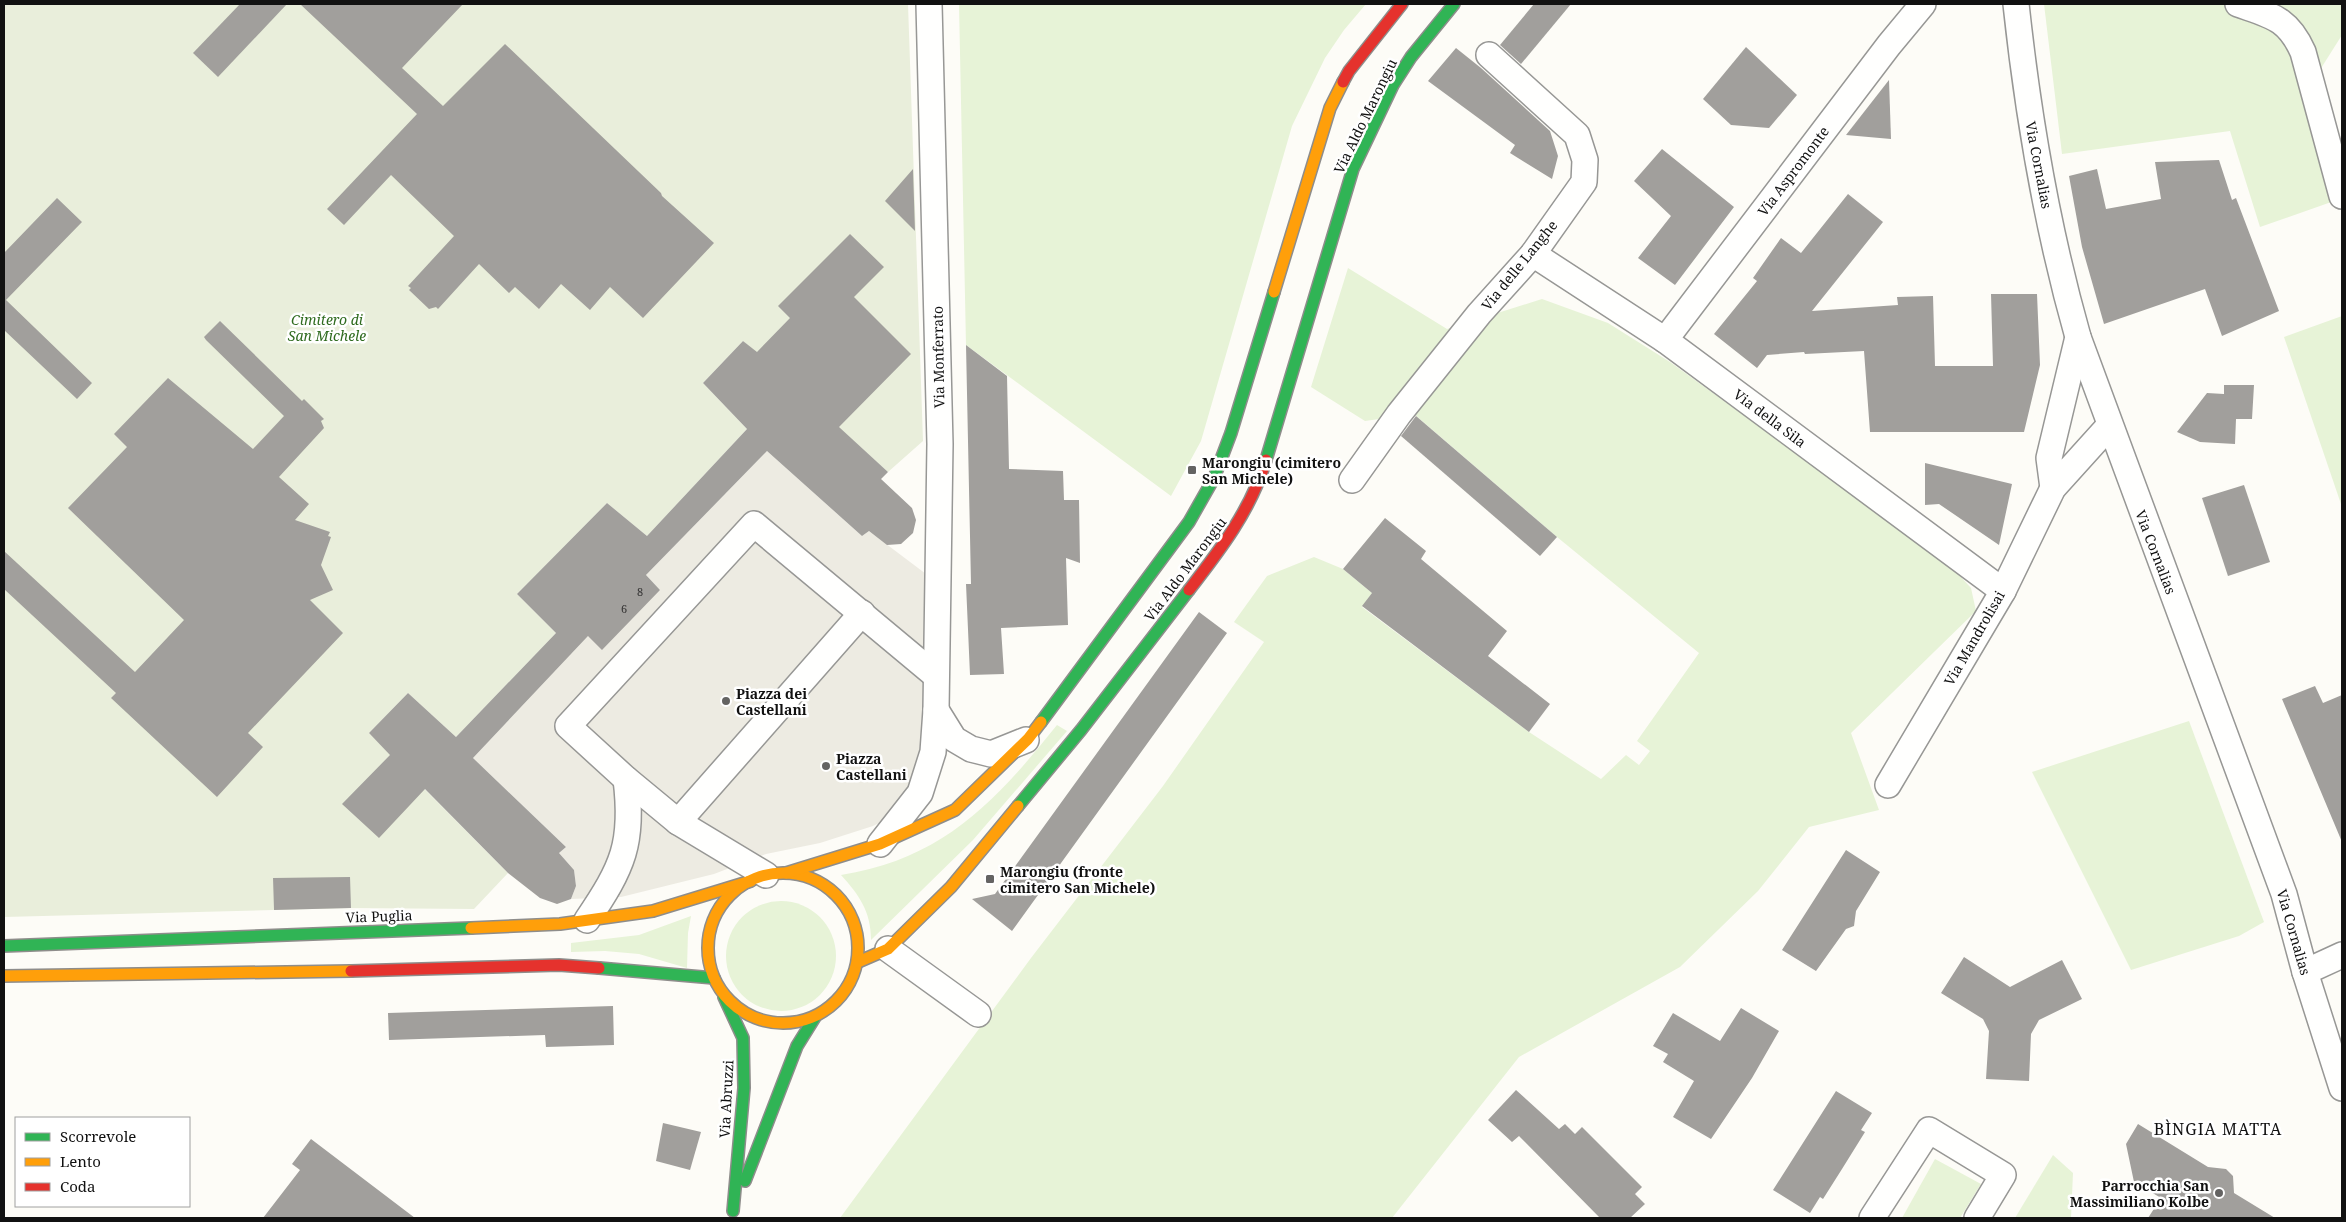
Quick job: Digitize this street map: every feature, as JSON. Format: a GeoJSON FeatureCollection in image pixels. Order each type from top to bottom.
{"type":"FeatureCollection","features":[{"type":"Feature","properties":{"kind":"street","name":"Via Monferrato"},"geometry":{"type":"LineString","coordinates":[[880,844],[920,792],[933,752],[936,710],[940,444],[929,4]]}},
{"type":"Feature","properties":{"kind":"street","name":"Via Aldo Marongiu"},"geometry":{"type":"LineString","coordinates":[[768,876],[880,844],[955,810],[1028,739],[1189,522],[1214,478],[1231,433],[1330,108],[1350,72],[1402,4]]}},
{"type":"Feature","properties":{"kind":"street","name":"Via Aldo Marongiu"},"geometry":{"type":"LineString","coordinates":[[858,962],[888,949],[951,887],[1080,730],[1229,538],[1259,484],[1353,169],[1393,85],[1406,64],[1454,4]]}},
{"type":"Feature","properties":{"kind":"street","name":"Via Aspromonte"},"geometry":{"type":"LineString","coordinates":[[1665,340],[1889,45],[1923,4]]}},
{"type":"Feature","properties":{"kind":"street","name":"Via Cornalias"},"geometry":{"type":"LineString","coordinates":[[2016,4],[2029,115],[2064,287],[2078,337],[2284,894],[2305,972],[2342,1088]]}},
{"type":"Feature","properties":{"kind":"street"},"geometry":{"type":"LineString","coordinates":[[2238,4],[2285,23],[2295,34],[2303,52],[2342,196]]}},
{"type":"Feature","properties":{"kind":"street","name":"Via delle Langhe"},"geometry":{"type":"LineString","coordinates":[[1352,480],[1399,414],[1479,314],[1533,254],[1584,182],[1585,160],[1577,135],[1489,55]]}},
{"type":"Feature","properties":{"kind":"street","name":"Via della Sila"},"geometry":{"type":"LineString","coordinates":[[1533,254],[1665,340],[2003,590]]}},
{"type":"Feature","properties":{"kind":"street"},"geometry":{"type":"LineString","coordinates":[[2053,488],[2050,458],[2078,337]]}},
{"type":"Feature","properties":{"kind":"street","name":"Via Mandrolisai"},"geometry":{"type":"LineString","coordinates":[[1888,785],[2003,590],[2053,488],[2110,426]]}},
{"type":"Feature","properties":{"kind":"street"},"geometry":{"type":"LineString","coordinates":[[768,876],[678,822],[626,779],[568,726],[754,524],[936,675]]}},
{"type":"Feature","properties":{"kind":"street"},"geometry":{"type":"LineString","coordinates":[[678,822],[862,613]]}},
{"type":"Feature","properties":{"kind":"street"},"geometry":{"type":"LineString","coordinates":[[936,710],[954,739],[971,749],[991,754],[1028,739]]}},
{"type":"Feature","properties":{"kind":"street"},"geometry":{"type":"LineString","coordinates":[[587,920],[616,875],[628,839],[630,810],[626,779]]}},
{"type":"Feature","properties":{"kind":"street"},"geometry":{"type":"LineString","coordinates":[[768,876],[811,878],[834,892],[850,912],[858,936],[858,962],[850,985],[835,1004],[815,1017],[790,1024],[764,1022],[741,1010],[722,993],[714,978],[708,958],[708,937],[714,918],[725,900],[740,886],[768,876]]}},
{"type":"Feature","properties":{"kind":"street","name":"Via Puglia"},"geometry":{"type":"LineString","coordinates":[[4,946],[551,924],[653,912],[768,876]]}},
{"type":"Feature","properties":{"kind":"street"},"geometry":{"type":"LineString","coordinates":[[888,949],[978,1014]]}},
{"type":"Feature","properties":{"kind":"street"},"geometry":{"type":"LineString","coordinates":[[2305,972],[2342,955]]}},
{"type":"Feature","properties":{"kind":"street"},"geometry":{"type":"LineString","coordinates":[[4,976],[456,969],[558,965],[714,978]]}},
{"type":"Feature","properties":{"kind":"street","name":"Via Abruzzi"},"geometry":{"type":"LineString","coordinates":[[722,993],[743,1038],[744,1088],[732,1214]]}},
{"type":"Feature","properties":{"kind":"street","name":"Via Abruzzi"},"geometry":{"type":"LineString","coordinates":[[732,1214],[797,1046],[815,1017]]}},
{"type":"Feature","properties":{"kind":"street"},"geometry":{"type":"LineString","coordinates":[[1872,1218],[1929,1130],[2003,1175],[1977,1218]]}},
{"type":"Feature","properties":{"kind":"green space","name":"Cimitero di San Michele"},"geometry":{"type":"Polygon","coordinates":[[[4,4],[908,4],[923,441],[888,472],[743,341],[703,383],[747,429],[647,536],[607,503],[517,594],[556,633],[456,737],[408,693],[369,733],[508,873],[474,909],[351,908],[4,917],[4,4]]]}},
{"type":"Feature","properties":{"kind":"green space"},"geometry":{"type":"Polygon","coordinates":[[[959,4],[1366,4],[1344,30],[1325,58],[1292,126],[1201,441],[1171,496],[966,345],[959,4]]]}},
{"type":"Feature","properties":{"kind":"green space"},"geometry":{"type":"Polygon","coordinates":[[[2044,4],[2342,4],[2342,35],[2306,92],[2337,200],[2260,227],[2230,131],[2062,154],[2044,4]]]}},
{"type":"Feature","properties":{"kind":"green space"},"geometry":{"type":"Polygon","coordinates":[[[1348,268],[1447,329],[1542,299],[1608,323],[1670,362],[1947,562],[1971,588],[1976,611],[1851,733],[1879,810],[1809,827],[1758,891],[1680,967],[1519,1057],[1392,1218],[840,1218],[1031,958],[1163,786],[1264,642],[1234,622],[1267,576],[1314,557],[1343,569],[1372,593],[1362,607],[1529,732],[1601,779],[1626,755],[1639,765],[1650,751],[1637,741],[1699,653],[1557,537],[1414,414],[1365,421],[1311,387],[1348,268]]]}},
{"type":"Feature","properties":{"kind":"green space"},"geometry":{"type":"Polygon","coordinates":[[[2342,316],[2342,507],[2284,337],[2342,316]]]}},
{"type":"Feature","properties":{"kind":"green space"},"geometry":{"type":"Polygon","coordinates":[[[2189,721],[2264,922],[2239,936],[2131,970],[2032,772],[2189,721]]]}},
{"type":"Feature","properties":{"kind":"green space"},"geometry":{"type":"Polygon","coordinates":[[[1057,725],[1067,731],[973,840],[871,940],[869,920],[863,904],[841,875],[877,867],[909,856],[938,841],[989,802],[1057,725]]]}},
{"type":"Feature","properties":{"kind":"green space"},"geometry":{"type":"Polygon","coordinates":[[[781,901],[802,905],[820,917],[832,935],[836,956],[832,977],[820,995],[802,1007],[781,1011],[760,1007],[742,995],[730,977],[726,956],[730,935],[742,917],[760,905],[781,901]]]}},
{"type":"Feature","properties":{"kind":"green space"},"geometry":{"type":"Polygon","coordinates":[[[691,916],[688,933],[687,968],[639,954],[605,951],[571,952],[571,943],[639,935],[691,916]]]}},
{"type":"Feature","properties":{"kind":"green space"},"geometry":{"type":"Polygon","coordinates":[[[2053,1155],[2073,1173],[2071,1218],[2015,1218],[2053,1155]]]}},
{"type":"Feature","properties":{"kind":"green space"},"geometry":{"type":"Polygon","coordinates":[[[1935,1159],[1981,1184],[1960,1218],[1902,1218],[1935,1159]]]}},
{"type":"Feature","properties":{"kind":"shaded area","name":"Piazza dei Castellani"},"geometry":{"type":"Polygon","coordinates":[[[767,451],[862,536],[869,531],[926,574],[923,752],[902,812],[873,826],[820,843],[766,854],[714,874],[621,897],[571,899],[576,886],[574,870],[559,853],[566,847],[473,758],[588,636],[660,590],[646,575],[767,451]]]}},
{"type":"Feature","properties":{"kind":"building"},"geometry":{"type":"Polygon","coordinates":[[[240,4],[287,4],[218,77],[193,53],[240,4]]]}},
{"type":"Feature","properties":{"kind":"building"},"geometry":{"type":"Polygon","coordinates":[[[300,4],[463,4],[402,68],[443,106],[505,44],[662,196],[714,243],[643,318],[610,287],[590,310],[561,284],[539,309],[515,287],[509,293],[479,264],[438,309],[436,307],[429,309],[409,290],[411,288],[408,286],[454,236],[391,175],[344,225],[327,209],[417,114],[300,4]]]}},
{"type":"Feature","properties":{"kind":"building"},"geometry":{"type":"Polygon","coordinates":[[[1534,4],[1571,4],[1521,64],[1500,45],[1534,4]]]}},
{"type":"Feature","properties":{"kind":"building"},"geometry":{"type":"Polygon","coordinates":[[[1746,47],[1797,95],[1769,128],[1731,125],[1703,99],[1746,47]]]}},
{"type":"Feature","properties":{"kind":"building"},"geometry":{"type":"Polygon","coordinates":[[[1456,48],[1481,68],[1550,131],[1558,156],[1552,179],[1510,153],[1515,145],[1428,81],[1456,48]]]}},
{"type":"Feature","properties":{"kind":"building"},"geometry":{"type":"Polygon","coordinates":[[[1889,80],[1891,139],[1846,135],[1889,80]]]}},
{"type":"Feature","properties":{"kind":"building"},"geometry":{"type":"Polygon","coordinates":[[[1662,149],[1734,207],[1675,285],[1638,258],[1671,216],[1634,181],[1662,149]]]}},
{"type":"Feature","properties":{"kind":"building"},"geometry":{"type":"Polygon","coordinates":[[[2219,160],[2232,200],[2236,198],[2279,311],[2222,336],[2205,289],[2104,324],[2082,247],[2069,176],[2097,169],[2106,209],[2161,199],[2155,162],[2219,160]]]}},
{"type":"Feature","properties":{"kind":"building"},"geometry":{"type":"Polygon","coordinates":[[[913,169],[915,231],[885,201],[913,169]]]}},
{"type":"Feature","properties":{"kind":"building"},"geometry":{"type":"Polygon","coordinates":[[[1848,194],[1883,222],[1812,311],[1898,305],[1897,297],[1933,296],[1935,366],[1993,366],[1991,294],[2037,294],[2040,365],[2024,432],[1870,432],[1864,351],[1767,355],[1757,368],[1714,334],[1757,281],[1753,278],[1781,238],[1801,253],[1848,194]]]}},
{"type":"Feature","properties":{"kind":"building"},"geometry":{"type":"Polygon","coordinates":[[[57,198],[82,222],[6,300],[92,383],[77,399],[4,330],[4,253],[57,198]]]}},
{"type":"Feature","properties":{"kind":"building"},"geometry":{"type":"Polygon","coordinates":[[[850,234],[884,267],[854,297],[911,354],[839,427],[888,472],[881,479],[912,508],[916,520],[913,533],[901,544],[887,545],[869,531],[862,536],[767,451],[646,575],[660,590],[602,650],[588,636],[473,758],[566,847],[559,853],[574,870],[576,886],[571,899],[557,904],[540,898],[508,873],[425,789],[379,838],[342,804],[390,755],[369,733],[408,693],[456,737],[556,633],[517,594],[607,503],[647,536],[747,429],[703,383],[743,341],[757,352],[790,318],[778,306],[850,234]]]}},
{"type":"Feature","properties":{"kind":"building"},"geometry":{"type":"Polygon","coordinates":[[[220,321],[302,401],[304,399],[324,419],[321,421],[324,428],[279,477],[309,504],[295,520],[330,532],[328,536],[331,537],[321,565],[333,590],[310,600],[343,633],[248,733],[263,747],[217,797],[111,698],[116,693],[4,589],[4,551],[135,672],[184,620],[68,508],[127,447],[114,434],[168,378],[253,449],[284,416],[206,340],[204,337],[220,321]]]}},
{"type":"Feature","properties":{"kind":"building"},"geometry":{"type":"Polygon","coordinates":[[[966,345],[1007,376],[1009,469],[1063,471],[1064,500],[1079,500],[1080,563],[1066,558],[1068,625],[1001,628],[1004,674],[970,675],[966,584],[971,584],[966,345]]]}},
{"type":"Feature","properties":{"kind":"building"},"geometry":{"type":"Polygon","coordinates":[[[2224,385],[2254,385],[2252,419],[2236,419],[2235,444],[2200,442],[2177,432],[2207,393],[2224,394],[2224,385]]]}},
{"type":"Feature","properties":{"kind":"building"},"geometry":{"type":"Polygon","coordinates":[[[1416,416],[1557,537],[1540,556],[1401,436],[1416,416]]]}},
{"type":"Feature","properties":{"kind":"building"},"geometry":{"type":"Polygon","coordinates":[[[1925,463],[2012,484],[1999,545],[1939,504],[1925,505],[1925,463]]]}},
{"type":"Feature","properties":{"kind":"building"},"geometry":{"type":"Polygon","coordinates":[[[2244,485],[2270,562],[2228,576],[2202,498],[2244,485]]]}},
{"type":"Feature","properties":{"kind":"building"},"geometry":{"type":"Polygon","coordinates":[[[1385,518],[1426,551],[1421,559],[1507,631],[1488,656],[1550,704],[1529,732],[1362,606],[1372,593],[1343,569],[1385,518]]]}},
{"type":"Feature","properties":{"kind":"building"},"geometry":{"type":"Polygon","coordinates":[[[1199,612],[1227,633],[1012,931],[972,899],[995,894],[1199,612]]]}},
{"type":"Feature","properties":{"kind":"building"},"geometry":{"type":"Polygon","coordinates":[[[2315,686],[2323,703],[2342,695],[2342,842],[2282,699],[2315,686]]]}},
{"type":"Feature","properties":{"kind":"building"},"geometry":{"type":"Polygon","coordinates":[[[1846,850],[1880,872],[1856,911],[1854,926],[1846,929],[1816,971],[1782,950],[1846,850]]]}},
{"type":"Feature","properties":{"kind":"building"},"geometry":{"type":"Polygon","coordinates":[[[350,877],[351,908],[274,910],[273,878],[350,877]]]}},
{"type":"Feature","properties":{"kind":"building"},"geometry":{"type":"Polygon","coordinates":[[[1964,957],[2010,987],[2062,960],[2082,999],[2039,1020],[2031,1034],[2029,1081],[1986,1079],[1989,1031],[1983,1019],[1941,993],[1964,957]]]}},
{"type":"Feature","properties":{"kind":"building"},"geometry":{"type":"Polygon","coordinates":[[[613,1006],[614,1045],[546,1047],[545,1035],[389,1040],[388,1013],[613,1006]]]}},
{"type":"Feature","properties":{"kind":"building"},"geometry":{"type":"Polygon","coordinates":[[[1741,1008],[1779,1031],[1752,1078],[1711,1139],[1673,1117],[1694,1081],[1663,1062],[1668,1054],[1653,1046],[1673,1013],[1720,1041],[1741,1008]]]}},
{"type":"Feature","properties":{"kind":"building"},"geometry":{"type":"Polygon","coordinates":[[[1516,1090],[1559,1129],[1565,1124],[1575,1134],[1582,1127],[1642,1187],[1635,1194],[1645,1204],[1630,1218],[1600,1218],[1519,1136],[1512,1142],[1488,1120],[1516,1090]]]}},
{"type":"Feature","properties":{"kind":"building"},"geometry":{"type":"Polygon","coordinates":[[[1836,1091],[1872,1113],[1861,1130],[1865,1132],[1823,1199],[1820,1197],[1810,1213],[1773,1190],[1836,1091]]]}},
{"type":"Feature","properties":{"kind":"building"},"geometry":{"type":"Polygon","coordinates":[[[663,1123],[701,1132],[690,1170],[656,1161],[663,1123]]]}},
{"type":"Feature","properties":{"kind":"building"},"geometry":{"type":"Polygon","coordinates":[[[2138,1124],[2208,1167],[2226,1169],[2233,1176],[2234,1193],[2275,1218],[2148,1218],[2161,1198],[2134,1182],[2126,1144],[2138,1124]]]}},
{"type":"Feature","properties":{"kind":"building"},"geometry":{"type":"Polygon","coordinates":[[[311,1139],[415,1218],[263,1218],[300,1170],[292,1164],[311,1139]]]}},
{"type":"Feature","properties":{"kind":"traffic: fast"},"geometry":{"type":"LineString","coordinates":[[1266,460],[1353,169],[1393,85],[1411,57],[1454,4]]}},
{"type":"Feature","properties":{"kind":"traffic: fast"},"geometry":{"type":"LineString","coordinates":[[1041,722],[1189,522],[1214,478],[1231,433],[1274,292]]}},
{"type":"Feature","properties":{"kind":"traffic: fast"},"geometry":{"type":"LineString","coordinates":[[1018,806],[1081,730],[1189,590]]}},
{"type":"Feature","properties":{"kind":"traffic: fast"},"geometry":{"type":"LineString","coordinates":[[4,946],[471,928]]}},
{"type":"Feature","properties":{"kind":"traffic: fast"},"geometry":{"type":"LineString","coordinates":[[599,968],[714,978]]}},
{"type":"Feature","properties":{"kind":"traffic: fast"},"geometry":{"type":"LineString","coordinates":[[724,997],[743,1038],[744,1088],[733,1211]]}},
{"type":"Feature","properties":{"kind":"traffic: fast"},"geometry":{"type":"LineString","coordinates":[[745,1181],[797,1046],[815,1017]]}},
{"type":"Feature","properties":{"kind":"traffic: slow"},"geometry":{"type":"LineString","coordinates":[[1274,292],[1330,108],[1343,82]]}},
{"type":"Feature","properties":{"kind":"traffic: slow"},"geometry":{"type":"LineString","coordinates":[[786,873],[880,844],[955,810],[1028,739],[1041,722]]}},
{"type":"Feature","properties":{"kind":"traffic: slow"},"geometry":{"type":"LineString","coordinates":[[858,962],[888,949],[951,887],[1018,806]]}},
{"type":"Feature","properties":{"kind":"traffic: slow"},"geometry":{"type":"LineString","coordinates":[[783,873],[798,874],[812,879],[836,895],[852,919],[857,933],[858,948],[857,963],[852,977],[836,1001],[812,1017],[798,1022],[783,1023],[768,1022],[754,1017],[730,1001],[714,977],[709,963],[708,948],[709,933],[714,919],[730,895],[754,879],[768,874],[783,873]]}},
{"type":"Feature","properties":{"kind":"traffic: slow"},"geometry":{"type":"LineString","coordinates":[[471,928],[560,924],[653,911],[751,881]]}},
{"type":"Feature","properties":{"kind":"traffic: slow"},"geometry":{"type":"LineString","coordinates":[[4,976],[351,971]]}},
{"type":"Feature","properties":{"kind":"traffic: jam"},"geometry":{"type":"LineString","coordinates":[[1343,82],[1349,71],[1402,4]]}},
{"type":"Feature","properties":{"kind":"traffic: jam"},"geometry":{"type":"LineString","coordinates":[[1189,590],[1234,529],[1252,496],[1266,460]]}},
{"type":"Feature","properties":{"kind":"traffic: jam"},"geometry":{"type":"LineString","coordinates":[[351,971],[559,965],[599,968]]}},
{"type":"Feature","properties":{"kind":"place","name":"Marongiu (cimitero San Michele)"},"geometry":{"type":"Point","coordinates":[1192,470]}},
{"type":"Feature","properties":{"kind":"place","name":"Piazza dei Castellani"},"geometry":{"type":"Point","coordinates":[726,701]}},
{"type":"Feature","properties":{"kind":"place","name":"Piazza Castellani"},"geometry":{"type":"Point","coordinates":[826,766]}},
{"type":"Feature","properties":{"kind":"place","name":"Marongiu (fronte cimitero San Michele)"},"geometry":{"type":"Point","coordinates":[990,879]}},
{"type":"Feature","properties":{"kind":"place","name":"Parrocchia San Massimiliano Kolbe"},"geometry":{"type":"Point","coordinates":[2219,1193]}},
{"type":"Feature","properties":{"kind":"district","name":"BÌNGIA MATTA"},"geometry":{"type":"Point","coordinates":[2218,1129]}}]}
